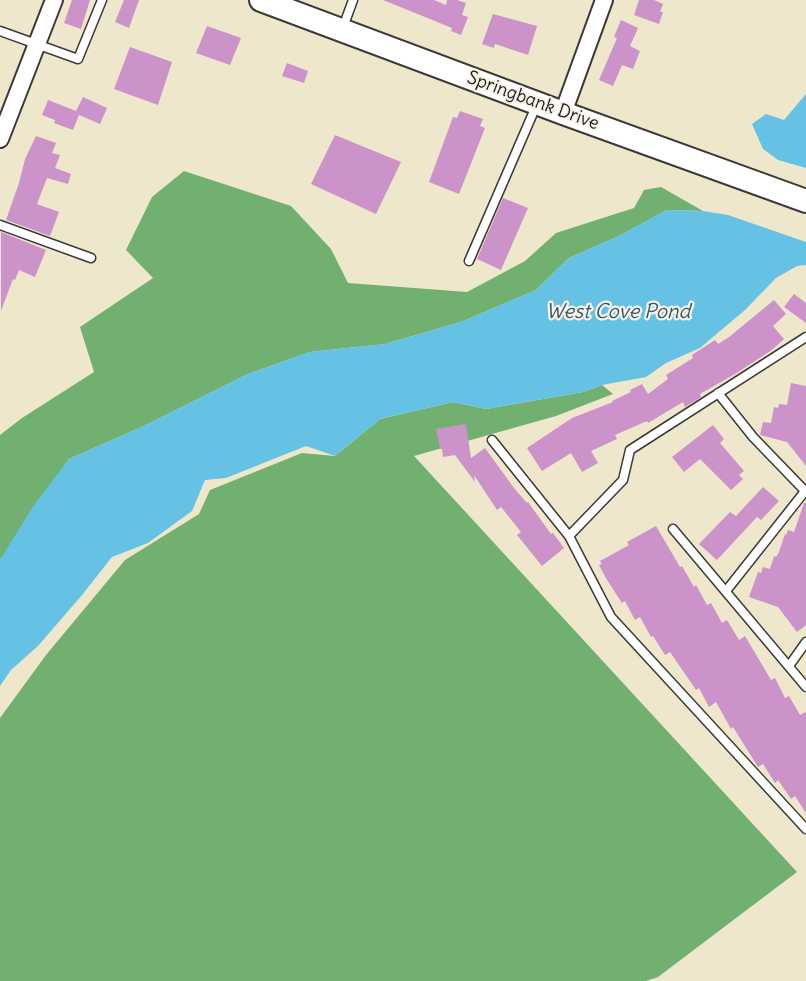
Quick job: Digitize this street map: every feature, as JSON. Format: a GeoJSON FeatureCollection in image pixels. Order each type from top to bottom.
{"type":"FeatureCollection","features":[{"type":"Feature","properties":{"kind":"main road","name":"Springbank Drive"},"geometry":{"type":"LineString","coordinates":[[261,0],[806,201]]}},
{"type":"Feature","properties":{"kind":"street"},"geometry":{"type":"LineString","coordinates":[[0,139],[54,0]]}},
{"type":"Feature","properties":{"kind":"street"},"geometry":{"type":"LineString","coordinates":[[563,113],[604,0]]}},
{"type":"Feature","properties":{"kind":"lane"},"geometry":{"type":"LineString","coordinates":[[0,31],[78,59],[102,0]]}},
{"type":"Feature","properties":{"kind":"lane"},"geometry":{"type":"LineString","coordinates":[[342,30],[353,0]]}},
{"type":"Feature","properties":{"kind":"lane"},"geometry":{"type":"LineString","coordinates":[[470,261],[538,103]]}},
{"type":"Feature","properties":{"kind":"lane"},"geometry":{"type":"LineString","coordinates":[[0,225],[92,258]]}},
{"type":"Feature","properties":{"kind":"lane"},"geometry":{"type":"LineString","coordinates":[[569,536],[624,480],[630,450],[806,337]]}},
{"type":"Feature","properties":{"kind":"lane"},"geometry":{"type":"LineString","coordinates":[[718,393],[753,436],[806,491],[726,591]]}},
{"type":"Feature","properties":{"kind":"lane"},"geometry":{"type":"LineString","coordinates":[[492,440],[569,536],[611,617],[806,829]]}},
{"type":"Feature","properties":{"kind":"lane"},"geometry":{"type":"LineString","coordinates":[[673,529],[806,687]]}},
{"type":"Feature","properties":{"kind":"lane"},"geometry":{"type":"LineString","coordinates":[[789,666],[806,642]]}},
{"type":"Feature","properties":{"kind":"green space"},"geometry":{"type":"Polygon","coordinates":[[[184,171],[291,206],[331,249],[348,283],[467,292],[525,261],[556,233],[634,208],[644,190],[661,187],[703,211],[667,210],[619,236],[569,258],[536,290],[461,322],[385,344],[310,352],[248,374],[144,426],[69,459],[0,560],[0,435],[22,418],[94,372],[80,327],[153,278],[126,250],[152,197],[184,171]]]}},
{"type":"Feature","properties":{"kind":"green space"},"geometry":{"type":"Polygon","coordinates":[[[602,385],[613,394],[556,416],[414,456],[797,872],[658,977],[646,981],[0,981],[0,718],[46,655],[125,560],[199,514],[210,490],[302,453],[335,456],[380,419],[453,402],[486,409],[583,392],[602,385]]]}},
{"type":"Feature","properties":{"kind":"water"},"geometry":{"type":"Polygon","coordinates":[[[806,94],[806,168],[778,160],[763,149],[752,124],[766,114],[784,120],[806,94]]]}},
{"type":"Feature","properties":{"kind":"water","name":"West Cove Pond"},"geometry":{"type":"Polygon","coordinates":[[[667,210],[703,211],[728,215],[806,242],[806,265],[797,266],[776,278],[745,310],[700,348],[666,363],[646,377],[602,385],[583,392],[486,409],[453,402],[380,419],[335,456],[306,446],[226,478],[205,480],[192,511],[148,543],[112,557],[38,646],[11,670],[0,686],[0,560],[34,505],[69,459],[144,426],[248,374],[310,352],[385,344],[461,322],[536,290],[569,258],[619,236],[667,210]]]}},
{"type":"Feature","properties":{"kind":"building"},"geometry":{"type":"Polygon","coordinates":[[[72,0],[90,0],[81,29],[64,23],[72,0]]]}},
{"type":"Feature","properties":{"kind":"building"},"geometry":{"type":"Polygon","coordinates":[[[124,0],[139,0],[129,28],[115,22],[124,0]]]}},
{"type":"Feature","properties":{"kind":"building"},"geometry":{"type":"Polygon","coordinates":[[[383,0],[434,0],[446,5],[447,0],[457,0],[466,3],[462,15],[468,17],[461,35],[451,31],[452,28],[383,0]]]}},
{"type":"Feature","properties":{"kind":"building"},"geometry":{"type":"Polygon","coordinates":[[[639,0],[654,0],[663,4],[659,24],[634,15],[639,0]]]}},
{"type":"Feature","properties":{"kind":"building"},"geometry":{"type":"Polygon","coordinates":[[[493,14],[537,26],[528,55],[495,44],[494,48],[482,44],[493,14]]]}},
{"type":"Feature","properties":{"kind":"building"},"geometry":{"type":"Polygon","coordinates":[[[621,20],[638,28],[630,46],[640,51],[633,69],[622,65],[613,86],[599,80],[617,38],[614,37],[621,20]]]}},
{"type":"Feature","properties":{"kind":"building"},"geometry":{"type":"Polygon","coordinates":[[[207,26],[241,38],[230,65],[196,53],[207,26]]]}},
{"type":"Feature","properties":{"kind":"building"},"geometry":{"type":"Polygon","coordinates":[[[130,47],[172,62],[158,105],[114,89],[130,47]]]}},
{"type":"Feature","properties":{"kind":"building"},"geometry":{"type":"Polygon","coordinates":[[[287,63],[308,71],[304,83],[282,76],[287,63]]]}},
{"type":"Feature","properties":{"kind":"building"},"geometry":{"type":"Polygon","coordinates":[[[83,97],[107,108],[100,124],[79,115],[73,130],[54,123],[55,120],[42,115],[48,100],[76,111],[83,97]]]}},
{"type":"Feature","properties":{"kind":"building"},"geometry":{"type":"Polygon","coordinates":[[[460,111],[483,119],[480,126],[485,128],[459,194],[429,182],[453,117],[457,118],[460,111]]]}},
{"type":"Feature","properties":{"kind":"building"},"geometry":{"type":"Polygon","coordinates":[[[335,135],[401,162],[376,214],[311,184],[335,135]]]}},
{"type":"Feature","properties":{"kind":"building"},"geometry":{"type":"Polygon","coordinates":[[[36,136],[56,143],[52,153],[60,155],[55,168],[71,174],[68,184],[47,178],[37,204],[59,212],[50,236],[6,220],[25,159],[36,136]]]}},
{"type":"Feature","properties":{"kind":"building"},"geometry":{"type":"Polygon","coordinates":[[[503,198],[528,208],[501,270],[477,259],[503,198]]]}},
{"type":"Feature","properties":{"kind":"building"},"geometry":{"type":"Polygon","coordinates":[[[1,232],[46,250],[35,277],[19,270],[15,280],[13,279],[1,311],[1,232]]]}},
{"type":"Feature","properties":{"kind":"building"},"geometry":{"type":"Polygon","coordinates":[[[794,294],[806,303],[806,323],[784,307],[794,294]]]}},
{"type":"Feature","properties":{"kind":"building"},"geometry":{"type":"Polygon","coordinates":[[[774,300],[786,314],[773,326],[784,339],[772,350],[700,394],[701,397],[685,407],[683,402],[648,423],[647,421],[615,435],[617,439],[591,451],[598,463],[582,472],[571,453],[542,471],[527,448],[572,418],[613,402],[642,384],[648,394],[668,379],[666,375],[693,358],[692,355],[715,340],[718,344],[729,337],[774,300]]]}},
{"type":"Feature","properties":{"kind":"building"},"geometry":{"type":"Polygon","coordinates":[[[791,383],[806,386],[806,466],[787,442],[760,435],[763,422],[771,423],[774,407],[778,408],[779,404],[787,405],[791,383]]]}},
{"type":"Feature","properties":{"kind":"building"},"geometry":{"type":"Polygon","coordinates":[[[466,424],[471,458],[485,448],[514,488],[564,548],[542,566],[517,535],[521,532],[501,507],[497,510],[474,475],[475,482],[455,455],[443,457],[436,429],[466,424]]]}},
{"type":"Feature","properties":{"kind":"building"},"geometry":{"type":"Polygon","coordinates":[[[713,425],[724,439],[720,443],[744,471],[739,475],[743,479],[731,490],[700,459],[684,472],[672,457],[713,425]]]}},
{"type":"Feature","properties":{"kind":"building"},"geometry":{"type":"Polygon","coordinates":[[[763,487],[779,501],[761,520],[757,517],[717,560],[699,544],[730,512],[736,516],[763,487]]]}},
{"type":"Feature","properties":{"kind":"building"},"geometry":{"type":"Polygon","coordinates":[[[804,503],[806,503],[806,625],[797,632],[778,607],[749,597],[758,572],[761,573],[763,567],[770,569],[785,534],[788,530],[794,532],[804,503]]]}},
{"type":"Feature","properties":{"kind":"building"},"geometry":{"type":"Polygon","coordinates":[[[656,526],[680,567],[682,566],[694,587],[696,585],[707,605],[711,603],[722,623],[727,620],[739,640],[745,636],[771,680],[775,678],[785,698],[789,696],[800,715],[806,712],[806,813],[795,796],[791,799],[778,780],[775,783],[763,764],[758,767],[733,727],[731,729],[716,702],[709,707],[699,688],[696,690],[670,652],[665,655],[653,636],[651,637],[640,617],[635,620],[625,601],[622,603],[599,565],[602,564],[600,561],[629,545],[627,542],[656,526]]]}}]}
